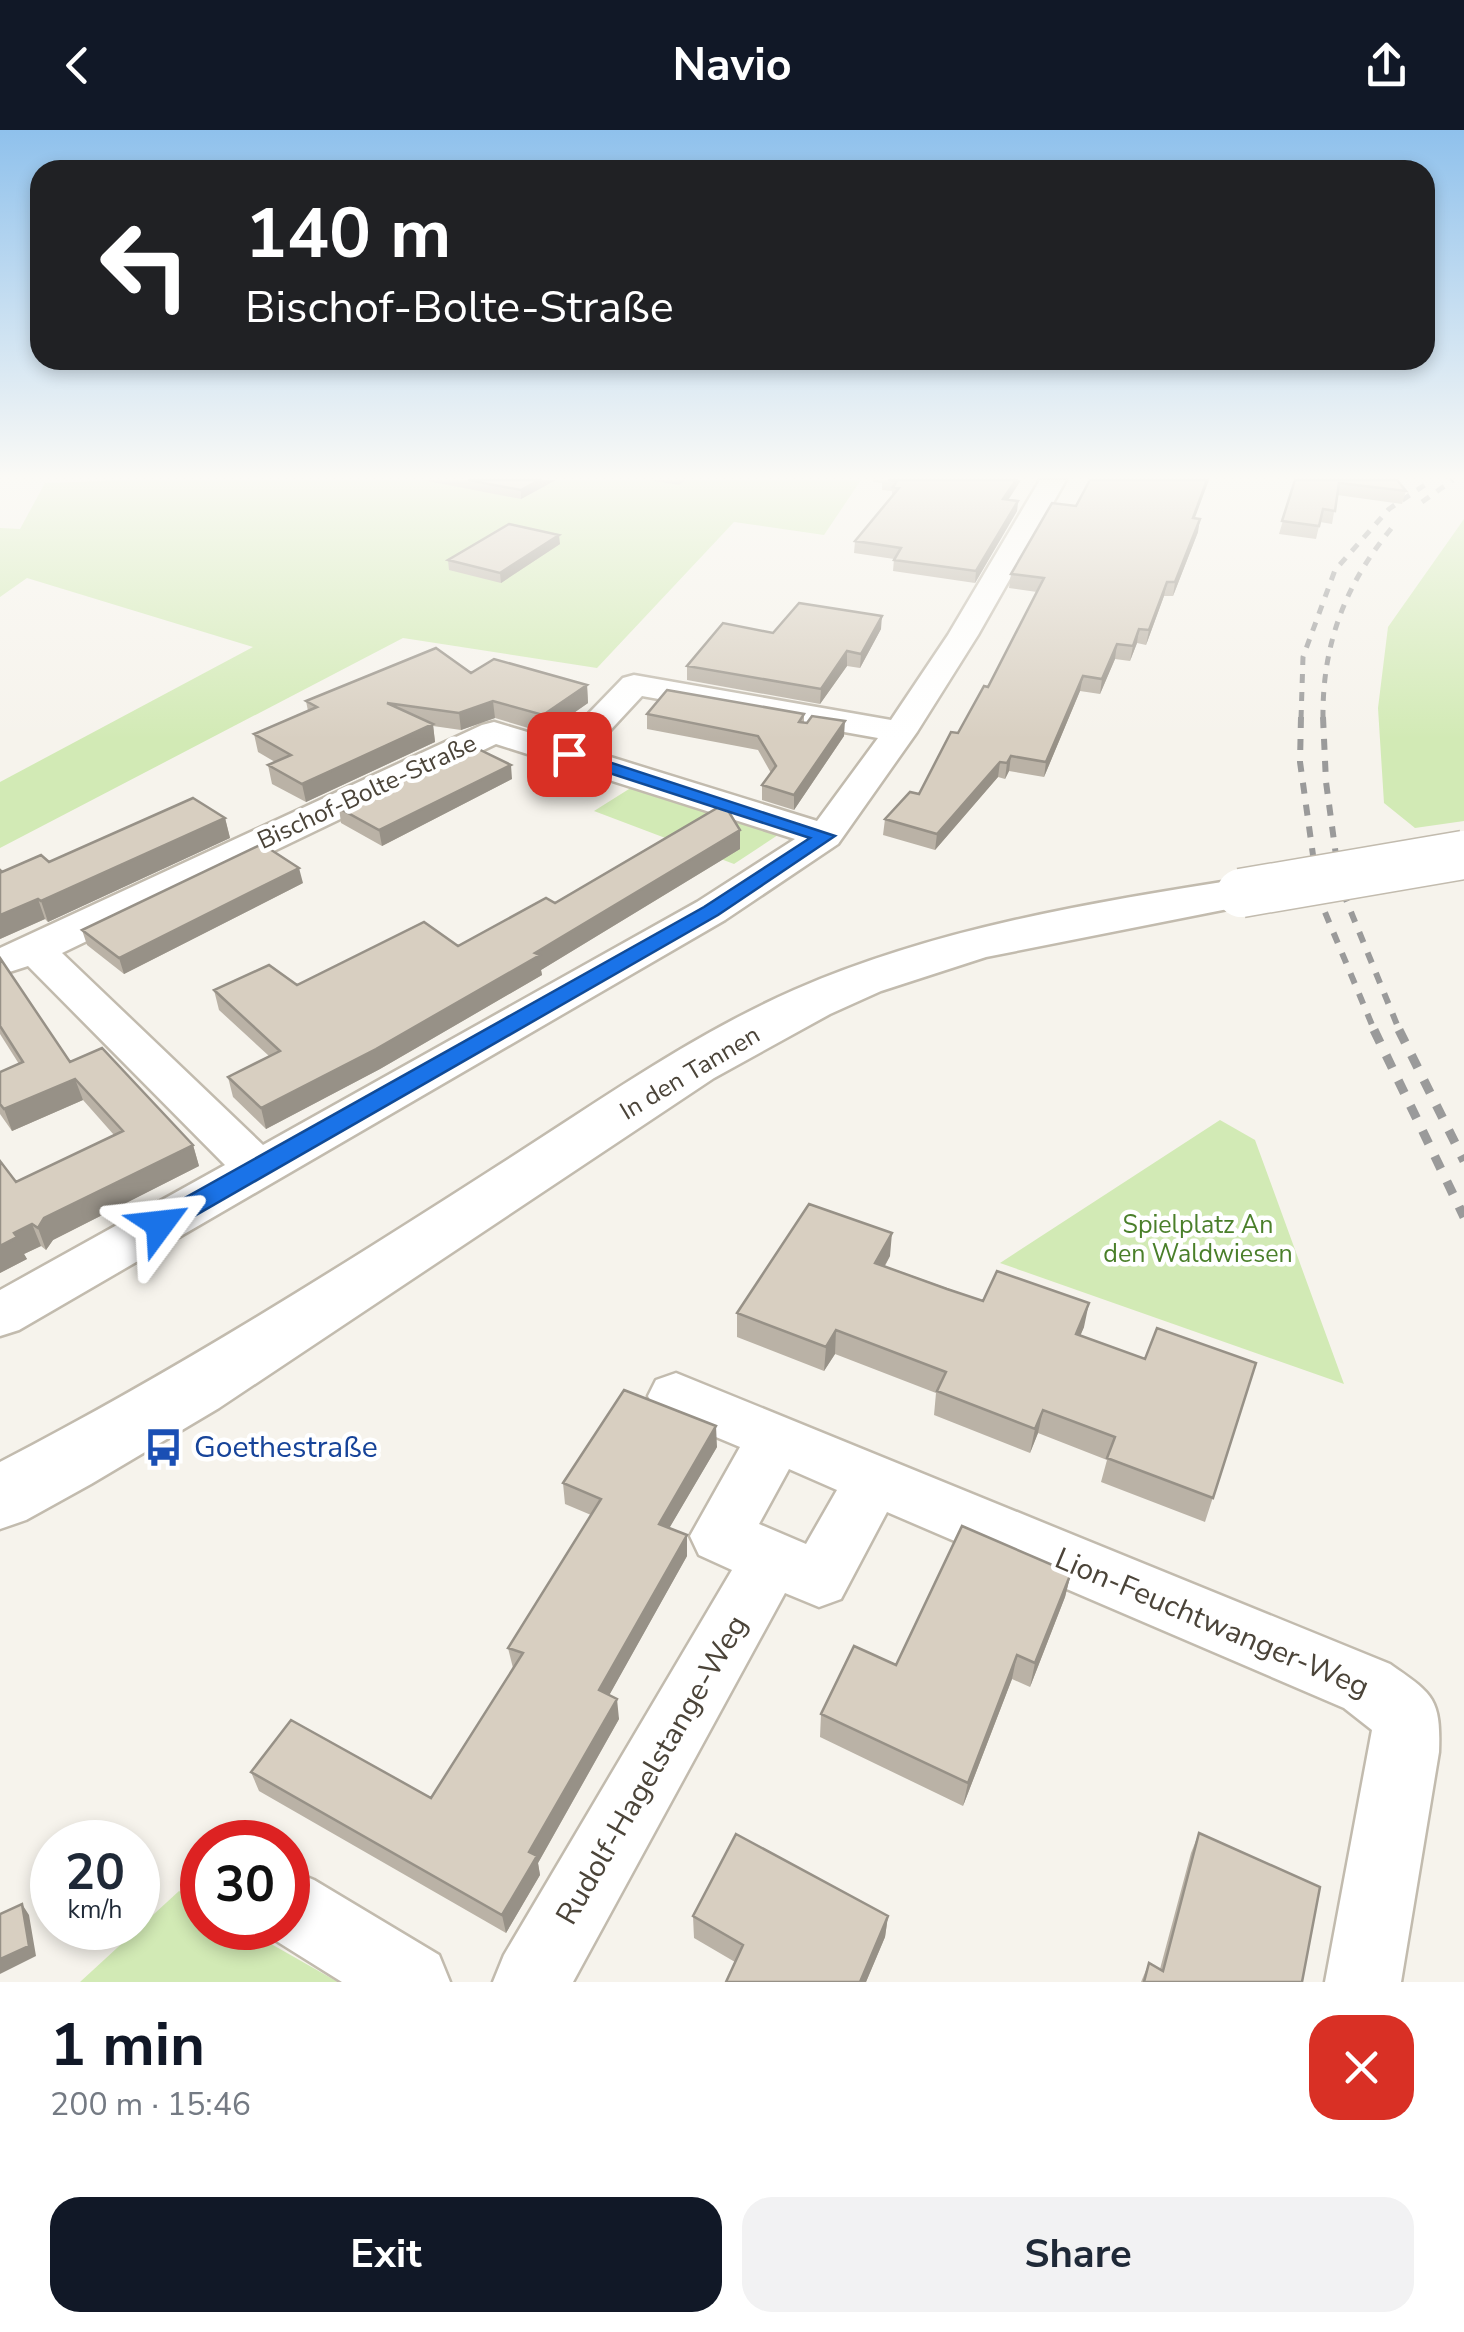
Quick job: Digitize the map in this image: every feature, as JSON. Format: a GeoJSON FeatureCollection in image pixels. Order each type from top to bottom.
{"type":"FeatureCollection","features":[{"type":"Feature","properties":{"kind":"street"},"geometry":{"type":"LineString","coordinates":[[0,1315],[711,911],[826,836],[900,732],[1005,566]]}},
{"type":"Feature","properties":{"kind":"street"},"geometry":{"type":"LineString","coordinates":[[569,754],[634,686],[900,732]]}},
{"type":"Feature","properties":{"kind":"street","name":"Bischof-Bolte-Straße"},"geometry":{"type":"LineString","coordinates":[[257,1168],[17,956],[494,732],[826,836]]}},
{"type":"Feature","properties":{"kind":"street","name":"In den Tannen"},"geometry":{"type":"LineString","coordinates":[[0,1498],[186,1396],[679,1077],[809,1002],[942,951],[1085,918],[1464,856]]}},
{"type":"Feature","properties":{"kind":"street"},"geometry":{"type":"LineString","coordinates":[[676,1396],[776,1437],[874,1480],[818,1578],[722,1536],[776,1437]]}},
{"type":"Feature","properties":{"kind":"street","name":"Lion-Feuchtwanger-Weg"},"geometry":{"type":"LineString","coordinates":[[874,1480],[1366,1686],[1407,1716],[1406,1752],[1363,1982]]}},
{"type":"Feature","properties":{"kind":"street","name":"Rudolf-Hagelstange-Weg"},"geometry":{"type":"LineString","coordinates":[[531,1982],[772,1558]]}},
{"type":"Feature","properties":{"kind":"street"},"geometry":{"type":"LineString","coordinates":[[310,1919],[412,1982]]}},
{"type":"Feature","properties":{"kind":"green space"},"geometry":{"type":"Polygon","coordinates":[[[0,566],[692,566],[597,668],[403,638],[0,848],[0,782],[253,647],[27,578],[0,597],[0,566]]]}},
{"type":"Feature","properties":{"kind":"green space"},"geometry":{"type":"Polygon","coordinates":[[[1431,566],[1464,566],[1464,821],[1415,828],[1384,803],[1378,708],[1388,627],[1431,566]]]}},
{"type":"Feature","properties":{"kind":"green space"},"geometry":{"type":"Polygon","coordinates":[[[637,784],[784,831],[734,864],[594,811],[637,784]]]}},
{"type":"Feature","properties":{"kind":"green space","name":"Spielplatz An den Waldwiesen"},"geometry":{"type":"Polygon","coordinates":[[[1220,1120],[1255,1140],[1344,1384],[1000,1263],[1220,1120]]]}},
{"type":"Feature","properties":{"kind":"green space"},"geometry":{"type":"Polygon","coordinates":[[[180,1892],[180,1950],[282,1950],[338,1982],[80,1982],[115,1950],[160,1950],[160,1908],[180,1892]]]}},
{"type":"Feature","properties":{"kind":"building"},"geometry":{"type":"Polygon","coordinates":[[[474,566],[510,566],[500,573],[474,566]]]}},
{"type":"Feature","properties":{"kind":"building"},"geometry":{"type":"Polygon","coordinates":[[[942,566],[979,566],[976,571],[942,566]]]}},
{"type":"Feature","properties":{"kind":"building"},"geometry":{"type":"Polygon","coordinates":[[[1015,566],[1181,566],[1175,582],[1167,582],[1149,630],[1139,629],[1133,646],[1117,644],[1102,679],[1083,676],[1046,762],[1011,756],[1007,763],[1000,762],[937,834],[885,819],[910,792],[919,794],[951,732],[958,733],[984,686],[988,687],[1044,578],[1011,574],[1015,566]]]}},
{"type":"Feature","properties":{"kind":"building"},"geometry":{"type":"Polygon","coordinates":[[[799,603],[882,616],[861,654],[847,651],[821,689],[687,666],[723,623],[773,633],[799,603]]]}},
{"type":"Feature","properties":{"kind":"building"},"geometry":{"type":"Polygon","coordinates":[[[436,648],[471,673],[494,659],[587,685],[543,715],[493,701],[459,713],[387,703],[433,724],[302,784],[268,765],[291,755],[254,734],[317,707],[306,701],[436,648]]]}},
{"type":"Feature","properties":{"kind":"building"},"geometry":{"type":"Polygon","coordinates":[[[667,690],[804,714],[799,722],[807,723],[812,716],[845,721],[794,795],[762,785],[776,766],[758,736],[647,714],[667,690]]]}},
{"type":"Feature","properties":{"kind":"building"},"geometry":{"type":"Polygon","coordinates":[[[470,745],[511,765],[379,830],[339,808],[470,745]]]}},
{"type":"Feature","properties":{"kind":"building"},"geometry":{"type":"Polygon","coordinates":[[[193,798],[225,818],[41,901],[0,915],[0,870],[41,855],[49,862],[193,798]]]}},
{"type":"Feature","properties":{"kind":"building"},"geometry":{"type":"Polygon","coordinates":[[[724,804],[740,830],[535,953],[540,955],[376,1049],[261,1108],[228,1077],[280,1051],[214,990],[269,965],[297,985],[424,922],[458,946],[546,898],[555,903],[724,804]]]}},
{"type":"Feature","properties":{"kind":"building"},"geometry":{"type":"Polygon","coordinates":[[[262,844],[299,868],[119,958],[82,930],[262,844]]]}},
{"type":"Feature","properties":{"kind":"building"},"geometry":{"type":"Polygon","coordinates":[[[0,958],[70,1062],[102,1048],[193,1145],[44,1218],[38,1228],[32,1224],[14,1233],[17,1237],[0,1246],[0,1161],[16,1182],[123,1131],[75,1079],[4,1109],[0,1104],[0,1072],[23,1062],[0,1026],[0,958]]]}},
{"type":"Feature","properties":{"kind":"building"},"geometry":{"type":"Polygon","coordinates":[[[809,1204],[892,1233],[875,1263],[947,1289],[983,1301],[997,1271],[1089,1303],[1076,1334],[1145,1359],[1157,1328],[1256,1363],[1213,1498],[1107,1458],[1115,1437],[1043,1410],[1035,1429],[937,1391],[946,1372],[836,1330],[826,1347],[737,1313],[809,1204]]]}},
{"type":"Feature","properties":{"kind":"building"},"geometry":{"type":"Polygon","coordinates":[[[624,1390],[716,1426],[659,1524],[687,1535],[599,1690],[617,1699],[529,1852],[537,1856],[502,1915],[251,1772],[291,1720],[431,1798],[523,1653],[508,1648],[601,1499],[563,1483],[624,1390]]]}},
{"type":"Feature","properties":{"kind":"building"},"geometry":{"type":"Polygon","coordinates":[[[962,1526],[1071,1573],[1035,1663],[1017,1655],[968,1783],[821,1714],[854,1646],[896,1665],[962,1526]]]}},
{"type":"Feature","properties":{"kind":"building"},"geometry":{"type":"Polygon","coordinates":[[[1199,1833],[1320,1887],[1302,1982],[1144,1982],[1149,1963],[1163,1971],[1199,1833]]]}},
{"type":"Feature","properties":{"kind":"building"},"geometry":{"type":"Polygon","coordinates":[[[736,1834],[888,1916],[860,1982],[726,1982],[743,1945],[693,1916],[736,1834]]]}},
{"type":"Feature","properties":{"kind":"building"},"geometry":{"type":"Polygon","coordinates":[[[22,1904],[29,1946],[0,1959],[0,1914],[22,1904]]]}},
{"type":"Feature","properties":{"kind":"railway"},"geometry":{"type":"LineString","coordinates":[[1301,719],[1303,657],[1338,566]]}},
{"type":"Feature","properties":{"kind":"railway"},"geometry":{"type":"LineString","coordinates":[[1323,718],[1332,639],[1364,566]]}},
{"type":"Feature","properties":{"kind":"railway"},"geometry":{"type":"LineString","coordinates":[[1301,717],[1300,762],[1319,898],[1375,1032]]}},
{"type":"Feature","properties":{"kind":"railway"},"geometry":{"type":"LineString","coordinates":[[1323,718],[1326,782],[1340,885],[1400,1032]]}},
{"type":"Feature","properties":{"kind":"railway"},"geometry":{"type":"LineString","coordinates":[[1374,1030],[1464,1217]]}},
{"type":"Feature","properties":{"kind":"railway"},"geometry":{"type":"LineString","coordinates":[[1399,1030],[1464,1161]]}},
{"type":"Feature","properties":{"kind":"place","name":"Goethestraße"},"geometry":{"type":"Point","coordinates":[164,1447]}},
{"type":"Feature","properties":{"kind":"route"},"geometry":{"type":"LineString","coordinates":[[160,1224],[711,911],[826,836],[569,754]]}}]}
